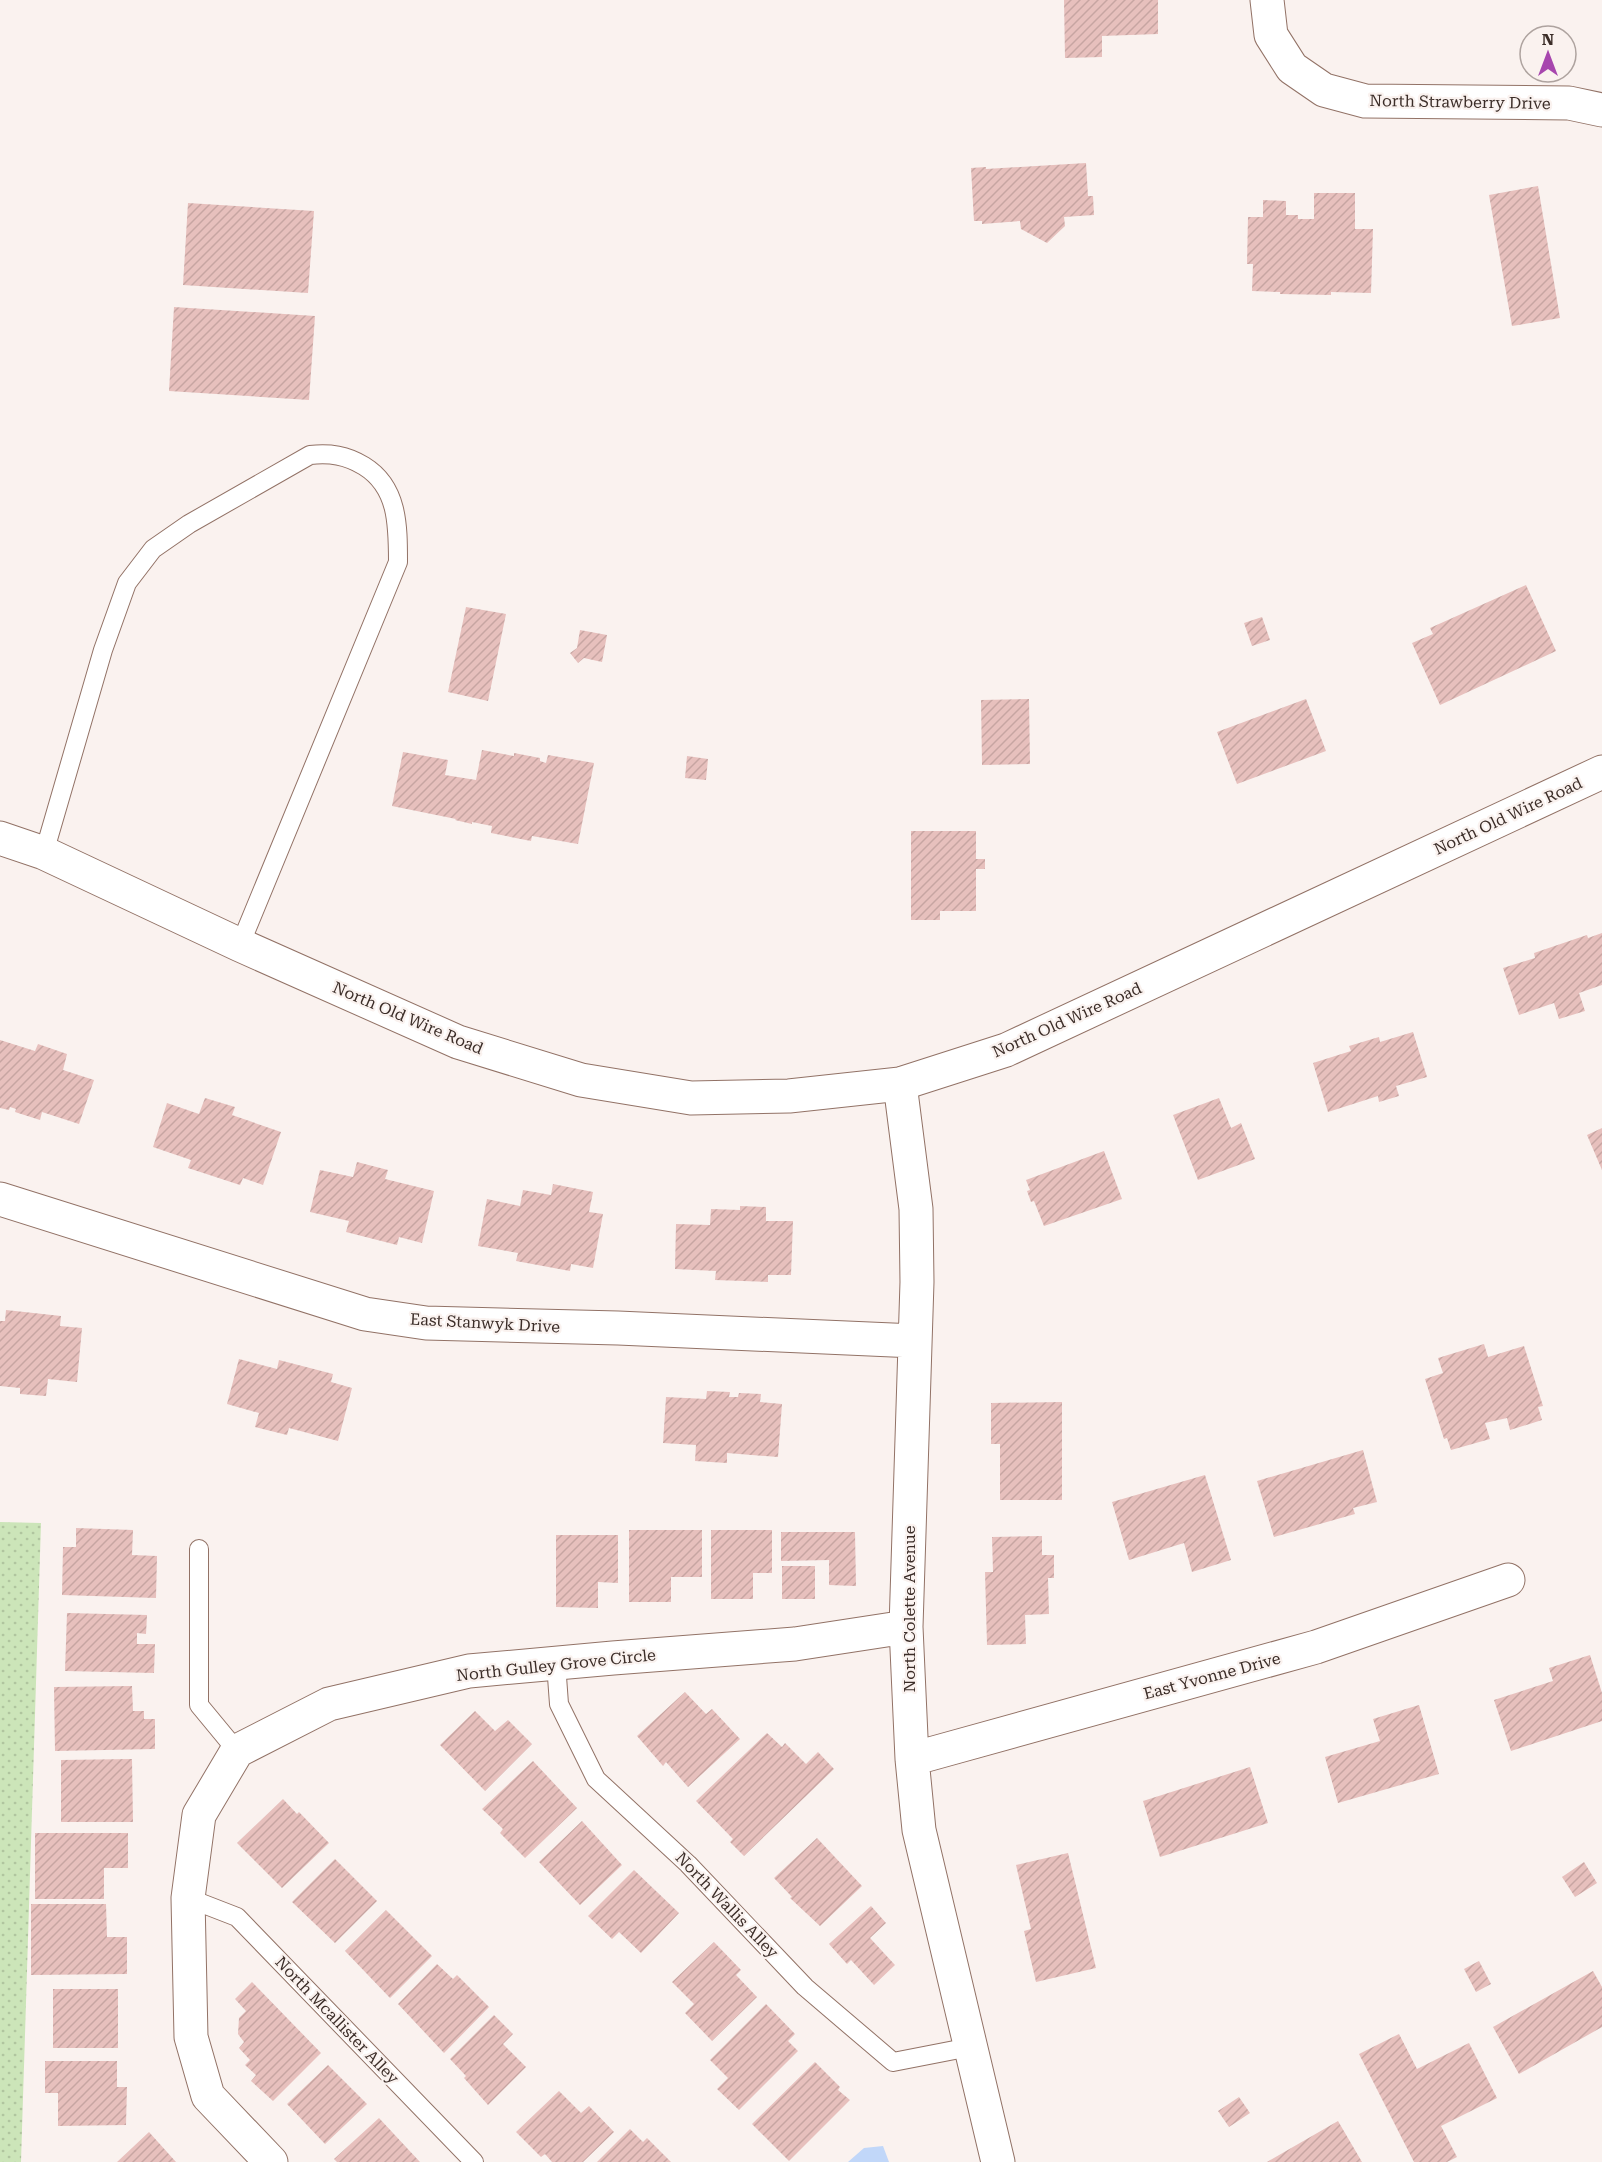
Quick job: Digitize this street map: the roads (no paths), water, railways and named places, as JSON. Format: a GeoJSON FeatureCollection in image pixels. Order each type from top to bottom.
{"type":"FeatureCollection","features":[{"type":"Feature","properties":{"kind":"street","name":"North Strawberry Drive"},"geometry":{"type":"LineString","coordinates":[[1268,0],[1271,35],[1292,69],[1324,90],[1365,101],[1569,103],[1602,110]]}},
{"type":"Feature","properties":{"kind":"street","name":"North Old Wire Road"},"geometry":{"type":"LineString","coordinates":[[0,838],[44,853],[240,945],[458,1042],[581,1080],[691,1098],[789,1096],[900,1084],[1006,1050],[1602,772]]}},
{"type":"Feature","properties":{"kind":"street","name":"North Colette Avenue"},"geometry":{"type":"LineString","coordinates":[[900,1084],[916,1209],[915,1341],[906,1627],[918,1830],[998,2162]]}},
{"type":"Feature","properties":{"kind":"street","name":"East Stanwyk Drive"},"geometry":{"type":"LineString","coordinates":[[0,1199],[365,1314],[426,1323],[618,1328],[915,1341]]}},
{"type":"Feature","properties":{"kind":"street","name":"East Yvonne Drive"},"geometry":{"type":"LineString","coordinates":[[912,1759],[1316,1647],[1508,1580]]}},
{"type":"Feature","properties":{"kind":"street","name":"North Gulley Grove Circle"},"geometry":{"type":"LineString","coordinates":[[237,1752],[328,1704],[469,1671],[795,1644],[906,1627]]}},
{"type":"Feature","properties":{"kind":"street"},"geometry":{"type":"LineString","coordinates":[[237,1752],[198,1815],[188,1898],[191,2037],[208,2096],[271,2162]]}},
{"type":"Feature","properties":{"kind":"lane"},"geometry":{"type":"LineString","coordinates":[[44,853],[103,650],[123,594],[127,583],[153,549],[189,524],[310,455],[328,453],[353,459],[378,475],[393,502],[398,530],[398,562],[240,945]]}},
{"type":"Feature","properties":{"kind":"lane"},"geometry":{"type":"LineString","coordinates":[[198,1549],[200,1705],[237,1752]]}},
{"type":"Feature","properties":{"kind":"lane","name":"North Wallis Alley"},"geometry":{"type":"LineString","coordinates":[[556,1663],[559,1704],[596,1779],[688,1864],[805,1987],[893,2062],[970,2047]]}},
{"type":"Feature","properties":{"kind":"lane","name":"North Mcallister Alley"},"geometry":{"type":"LineString","coordinates":[[188,1898],[237,1917],[474,2162]]}},
{"type":"Feature","properties":{"kind":"water"},"geometry":{"type":"Polygon","coordinates":[[[883,2146],[889,2162],[848,2162],[864,2148],[883,2146]]]}}]}
